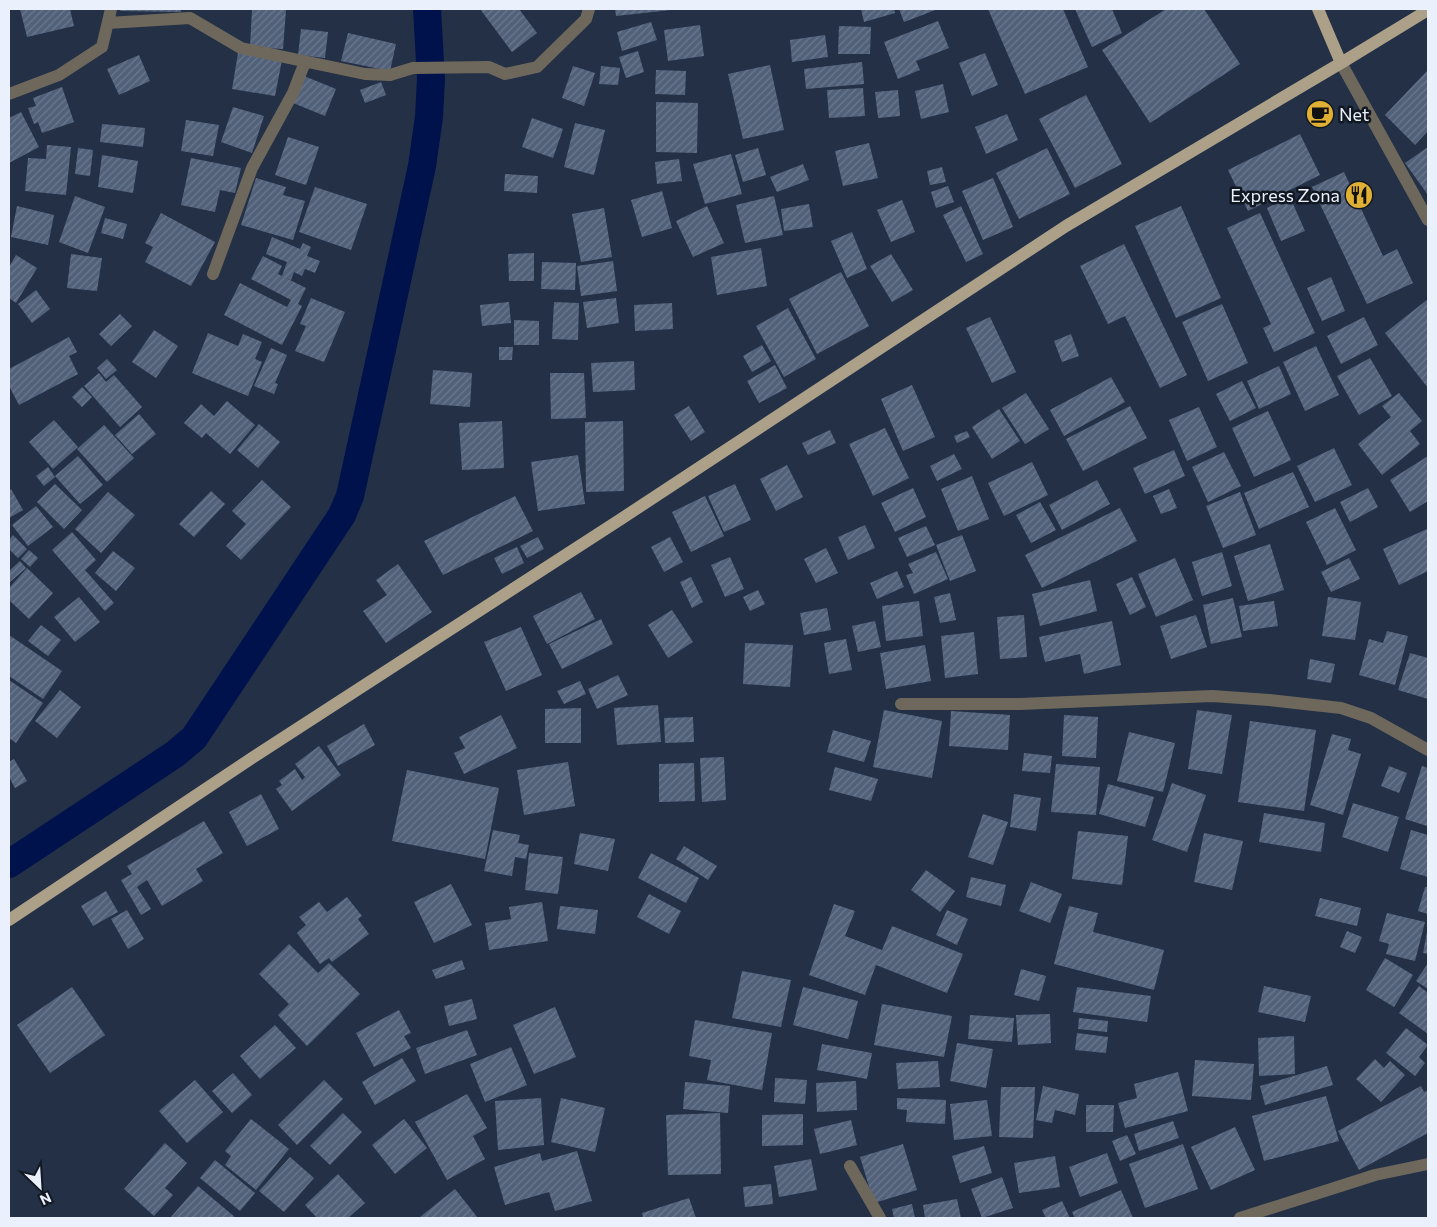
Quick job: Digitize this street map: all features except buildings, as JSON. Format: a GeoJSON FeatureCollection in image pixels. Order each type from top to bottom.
{"type":"FeatureCollection","features":[{"type":"Feature","properties":{"kind":"main road"},"geometry":{"type":"LineString","coordinates":[[1318,9],[1341,64]]}},
{"type":"Feature","properties":{"kind":"main road"},"geometry":{"type":"LineString","coordinates":[[9,920],[244,763],[638,508],[1066,226],[1341,64],[1428,10]]}},
{"type":"Feature","properties":{"kind":"street"},"geometry":{"type":"LineString","coordinates":[[9,94],[59,75],[102,47],[111,9]]}},
{"type":"Feature","properties":{"kind":"street"},"geometry":{"type":"LineString","coordinates":[[108,23],[190,18],[241,48],[365,74],[390,75],[413,68],[489,67],[505,74],[537,67],[586,19],[589,9]]}},
{"type":"Feature","properties":{"kind":"street"},"geometry":{"type":"LineString","coordinates":[[213,274],[252,168],[293,93],[304,62]]}},
{"type":"Feature","properties":{"kind":"street"},"geometry":{"type":"LineString","coordinates":[[1341,64],[1428,220]]}},
{"type":"Feature","properties":{"kind":"street"},"geometry":{"type":"LineString","coordinates":[[901,704],[1020,704],[1212,696],[1269,700],[1341,708],[1371,718],[1428,750]]}},
{"type":"Feature","properties":{"kind":"street"},"geometry":{"type":"LineString","coordinates":[[1240,1218],[1375,1176],[1428,1164]]}},
{"type":"Feature","properties":{"kind":"street"},"geometry":{"type":"LineString","coordinates":[[850,1166],[880,1218]]}},
{"type":"Feature","properties":{"kind":"waterway"},"geometry":{"type":"LineString","coordinates":[[9,864],[175,754],[194,738],[342,515],[350,496],[422,166],[429,117],[431,79],[427,9]]}},
{"type":"Feature","properties":{"kind":"place","name":"Net"},"geometry":{"type":"Point","coordinates":[1320,114]}},
{"type":"Feature","properties":{"kind":"place","name":"Express Zona"},"geometry":{"type":"Point","coordinates":[1359,195]}}]}
